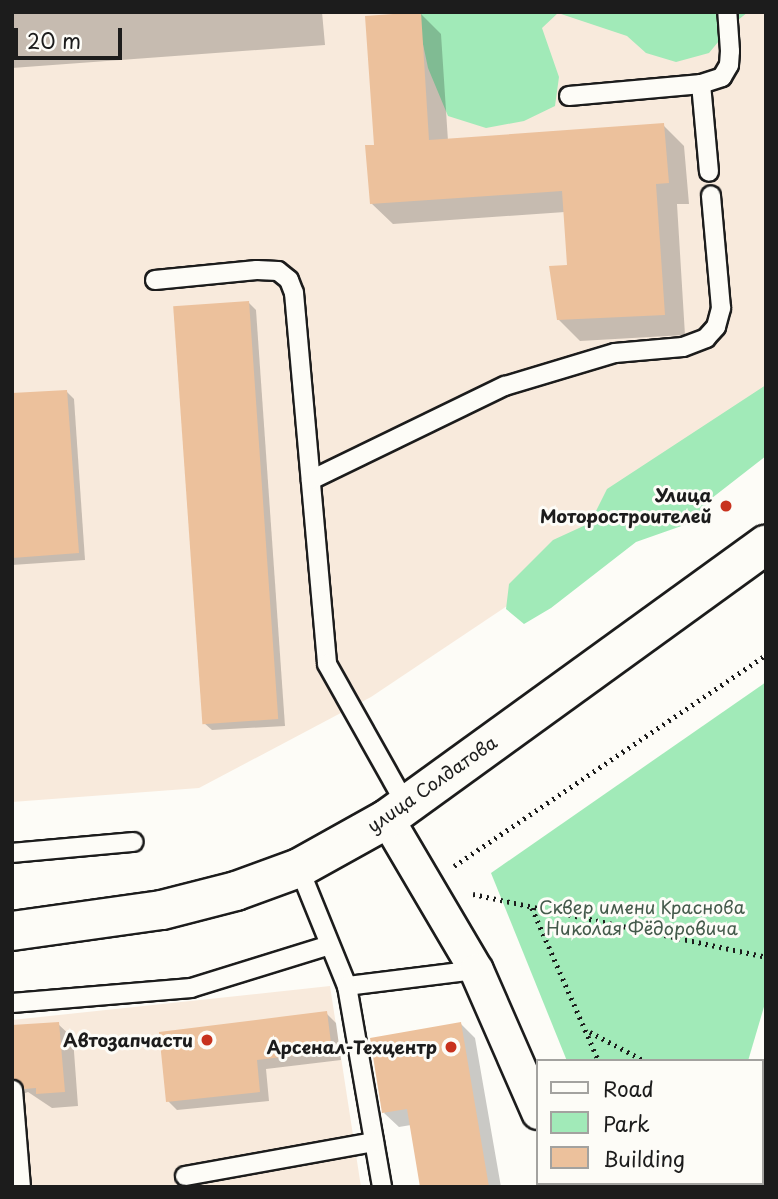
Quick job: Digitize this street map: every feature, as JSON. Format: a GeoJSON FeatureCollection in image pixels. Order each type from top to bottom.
{"type":"FeatureCollection","features":[{"type":"Feature","properties":{"kind":"main road","name":"улица Солдатова"},"geometry":{"type":"LineString","coordinates":[[12,931],[102,921],[162,909],[236,891],[299,869],[397,812],[766,545]]}},
{"type":"Feature","properties":{"kind":"street"},"geometry":{"type":"LineString","coordinates":[[397,812],[427,884],[475,970],[536,1107]]}},
{"type":"Feature","properties":{"kind":"lane"},"geometry":{"type":"LineString","coordinates":[[569,96],[701,84],[722,77],[729,65],[727,12]]}},
{"type":"Feature","properties":{"kind":"lane"},"geometry":{"type":"LineString","coordinates":[[701,84],[709,172]]}},
{"type":"Feature","properties":{"kind":"lane"},"geometry":{"type":"LineString","coordinates":[[311,480],[505,386],[615,353],[683,347],[706,338],[716,327],[721,308],[711,195]]}},
{"type":"Feature","properties":{"kind":"lane"},"geometry":{"type":"LineString","coordinates":[[155,279],[257,270],[278,271],[289,280],[294,293],[327,664],[397,812]]}},
{"type":"Feature","properties":{"kind":"lane"},"geometry":{"type":"LineString","coordinates":[[12,853],[134,842]]}},
{"type":"Feature","properties":{"kind":"lane"},"geometry":{"type":"LineString","coordinates":[[299,869],[347,986],[382,1187]]}},
{"type":"Feature","properties":{"kind":"lane"},"geometry":{"type":"LineString","coordinates":[[12,1003],[191,988],[330,945]]}},
{"type":"Feature","properties":{"kind":"lane"},"geometry":{"type":"LineString","coordinates":[[347,986],[475,970]]}},
{"type":"Feature","properties":{"kind":"lane"},"geometry":{"type":"LineString","coordinates":[[13,1090],[20,1187]]}},
{"type":"Feature","properties":{"kind":"lane"},"geometry":{"type":"LineString","coordinates":[[185,1176],[374,1142]]}},
{"type":"Feature","properties":{"kind":"path"},"geometry":{"type":"LineString","coordinates":[[427,884],[766,655]]}},
{"type":"Feature","properties":{"kind":"path"},"geometry":{"type":"LineString","coordinates":[[427,884],[766,957]]}},
{"type":"Feature","properties":{"kind":"path"},"geometry":{"type":"LineString","coordinates":[[532,908],[589,1031],[598,1059]]}},
{"type":"Feature","properties":{"kind":"path"},"geometry":{"type":"LineString","coordinates":[[589,1031],[641,1059]]}},
{"type":"Feature","properties":{"kind":"shaded area"},"geometry":{"type":"Polygon","coordinates":[[[12,12],[766,12],[766,433],[371,697],[199,788],[12,802],[12,12]]]}},
{"type":"Feature","properties":{"kind":"shaded area"},"geometry":{"type":"Polygon","coordinates":[[[330,986],[361,1187],[12,1187],[12,1020],[330,986]]]}},
{"type":"Feature","properties":{"kind":"green space"},"geometry":{"type":"Polygon","coordinates":[[[412,12],[748,12],[733,24],[709,53],[676,62],[646,53],[627,36],[558,13],[542,28],[559,77],[555,106],[524,121],[486,128],[448,116],[428,68],[420,30],[412,12]]]}},
{"type":"Feature","properties":{"kind":"green space"},"geometry":{"type":"Polygon","coordinates":[[[766,385],[766,456],[712,498],[690,523],[636,542],[551,608],[524,624],[506,609],[509,584],[553,540],[590,523],[607,489],[766,385]]]}},
{"type":"Feature","properties":{"kind":"green space","name":"Сквер имени Краснова Николая Фёдоровича"},"geometry":{"type":"Polygon","coordinates":[[[766,682],[766,1000],[749,1059],[566,1059],[491,873],[766,682]]]}},
{"type":"Feature","properties":{"kind":"green space"},"geometry":{"type":"Polygon","coordinates":[[[617,1185],[714,1185],[714,1187],[617,1185]]]}},
{"type":"Feature","properties":{"kind":"building"},"geometry":{"type":"Polygon","coordinates":[[[421,12],[429,140],[664,123],[669,183],[656,184],[665,315],[557,320],[549,266],[567,265],[562,191],[370,204],[365,145],[374,145],[365,16],[421,12]]]}},
{"type":"Feature","properties":{"kind":"building"},"geometry":{"type":"Polygon","coordinates":[[[249,301],[278,719],[202,724],[173,306],[249,301]]]}},
{"type":"Feature","properties":{"kind":"building"},"geometry":{"type":"Polygon","coordinates":[[[67,390],[79,553],[12,558],[12,393],[67,390]]]}},
{"type":"Feature","properties":{"kind":"building"},"geometry":{"type":"Polygon","coordinates":[[[327,1011],[332,1051],[257,1060],[260,1092],[166,1102],[159,1032],[327,1011]]]}},
{"type":"Feature","properties":{"kind":"building"},"geometry":{"type":"Polygon","coordinates":[[[59,1022],[65,1092],[36,1094],[36,1088],[24,1089],[18,1080],[12,1079],[12,1025],[59,1022]]]}},
{"type":"Feature","properties":{"kind":"building"},"geometry":{"type":"Polygon","coordinates":[[[461,1022],[489,1187],[420,1187],[407,1109],[382,1113],[370,1038],[461,1022]]]}},
{"type":"Feature","properties":{"kind":"place","name":"Улица Моторостроителей"},"geometry":{"type":"Point","coordinates":[726,506]}},
{"type":"Feature","properties":{"kind":"place","name":"Автозапчасти"},"geometry":{"type":"Point","coordinates":[207,1040]}},
{"type":"Feature","properties":{"kind":"place","name":"Арсенал-Техцентр"},"geometry":{"type":"Point","coordinates":[451,1047]}}]}
